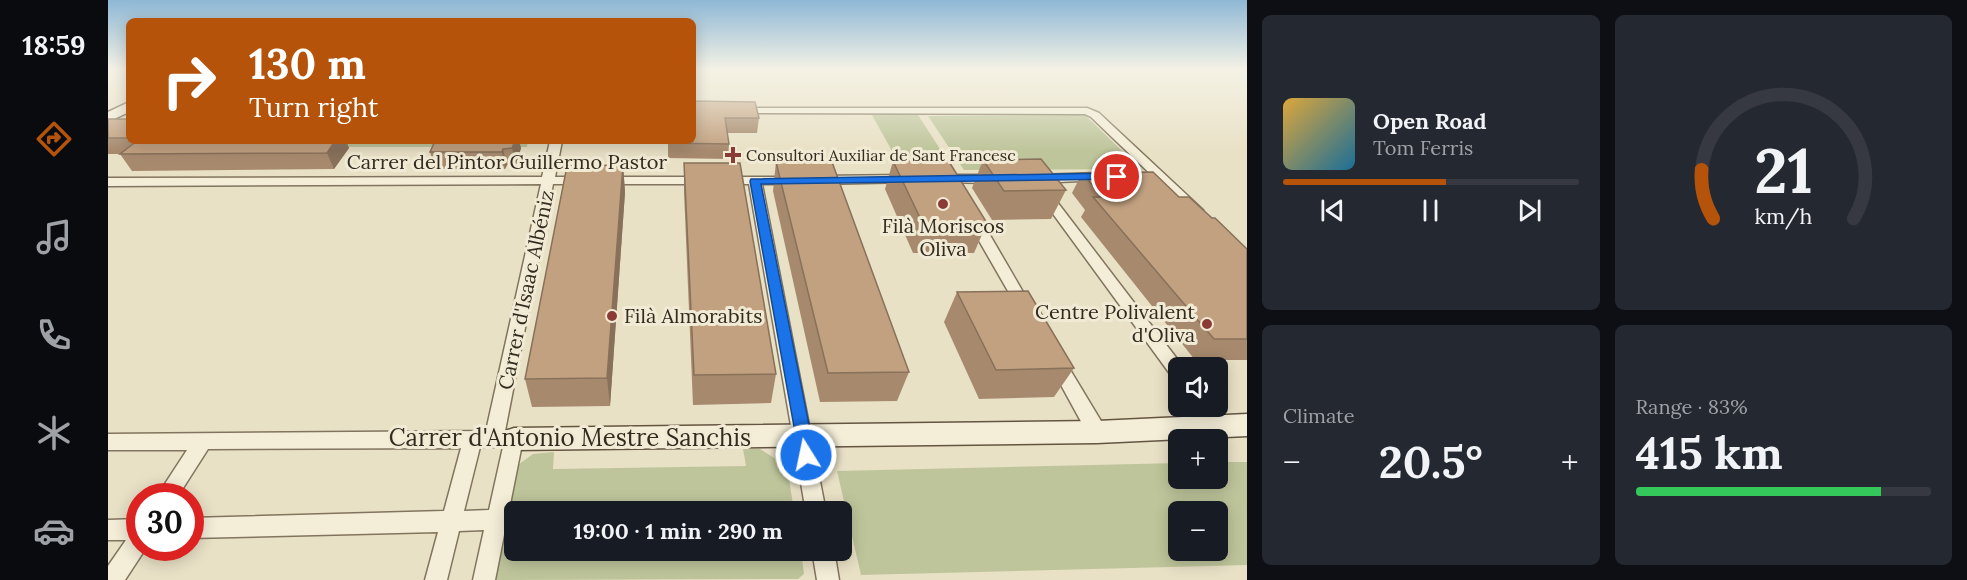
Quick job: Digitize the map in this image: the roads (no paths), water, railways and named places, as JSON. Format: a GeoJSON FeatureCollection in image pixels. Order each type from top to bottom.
{"type":"FeatureCollection","features":[{"type":"Feature","properties":{"kind":"street"},"geometry":{"type":"LineString","coordinates":[[117,111],[126,98]]}},
{"type":"Feature","properties":{"kind":"street"},"geometry":{"type":"LineString","coordinates":[[729,111],[1087,111],[1203,216]]}},
{"type":"Feature","properties":{"kind":"street","name":"Carrer d'Isaac Albéniz"},"geometry":{"type":"LineString","coordinates":[[484,580],[497,520],[504,439],[555,144]]}},
{"type":"Feature","properties":{"kind":"street"},"geometry":{"type":"LineString","coordinates":[[1136,176],[1159,175]]}},
{"type":"Feature","properties":{"kind":"street","name":"Carrer del Pintor Guillermo Pastor"},"geometry":{"type":"LineString","coordinates":[[108,182],[922,179],[957,191],[1022,179],[1113,177]]}},
{"type":"Feature","properties":{"kind":"street"},"geometry":{"type":"LineString","coordinates":[[1022,179],[1168,359]]}},
{"type":"Feature","properties":{"kind":"street"},"geometry":{"type":"LineString","coordinates":[[755,181],[814,501]]}},
{"type":"Feature","properties":{"kind":"street"},"geometry":{"type":"LineString","coordinates":[[957,191],[1032,321]]}},
{"type":"Feature","properties":{"kind":"street"},"geometry":{"type":"LineString","coordinates":[[1050,350],[1097,432]]}},
{"type":"Feature","properties":{"kind":"street","name":"Carrer d'Antonio Mestre Sanchis"},"geometry":{"type":"LineString","coordinates":[[108,442],[1097,432],[1205,417]]}},
{"type":"Feature","properties":{"kind":"street","name":"Carrer d'Antonio Mestre Sanchis"},"geometry":{"type":"LineString","coordinates":[[1216,417],[1247,425]]}},
{"type":"Feature","properties":{"kind":"street"},"geometry":{"type":"LineString","coordinates":[[436,580],[473,439]]}},
{"type":"Feature","properties":{"kind":"street"},"geometry":{"type":"LineString","coordinates":[[176,483],[203,441]]}},
{"type":"Feature","properties":{"kind":"street"},"geometry":{"type":"LineString","coordinates":[[204,528],[497,520]]}},
{"type":"Feature","properties":{"kind":"street"},"geometry":{"type":"LineString","coordinates":[[108,530],[126,529]]}},
{"type":"Feature","properties":{"kind":"street"},"geometry":{"type":"LineString","coordinates":[[112,580],[126,559]]}},
{"type":"Feature","properties":{"kind":"street"},"geometry":{"type":"LineString","coordinates":[[825,561],[828,580]]}},
{"type":"Feature","properties":{"kind":"place","name":"Consultori Auxiliar de Sant Francesc"},"geometry":{"type":"Point","coordinates":[733,155]}},
{"type":"Feature","properties":{"kind":"place","name":"Filà Moriscos Oliva"},"geometry":{"type":"Point","coordinates":[943,204]}},
{"type":"Feature","properties":{"kind":"place","name":"Filà Almorabits"},"geometry":{"type":"Point","coordinates":[612,316]}},
{"type":"Feature","properties":{"kind":"place","name":"Centre Polivalent d'Oliva"},"geometry":{"type":"Point","coordinates":[1207,324]}}]}
